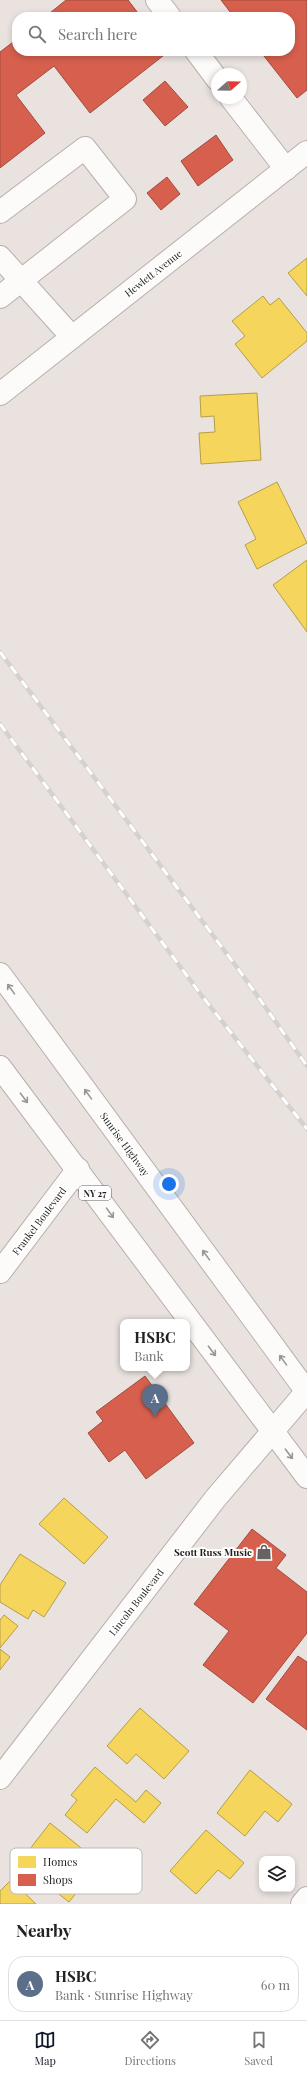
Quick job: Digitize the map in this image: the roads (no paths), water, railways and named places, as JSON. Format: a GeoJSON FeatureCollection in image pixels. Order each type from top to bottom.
{"type":"FeatureCollection","features":[{"type":"Feature","properties":{"kind":"main road"},"geometry":{"type":"LineString","coordinates":[[157,0],[166,12]]}},
{"type":"Feature","properties":{"kind":"main road"},"geometry":{"type":"LineString","coordinates":[[200,56],[211,71]]}},
{"type":"Feature","properties":{"kind":"main road"},"geometry":{"type":"LineString","coordinates":[[237,104],[286,169]]}},
{"type":"Feature","properties":{"kind":"main road"},"geometry":{"type":"LineString","coordinates":[[0,212],[85,148],[125,199],[0,297]]}},
{"type":"Feature","properties":{"kind":"main road","name":"Hewlett Avenue"},"geometry":{"type":"LineString","coordinates":[[0,394],[307,152]]}},
{"type":"Feature","properties":{"kind":"main road"},"geometry":{"type":"LineString","coordinates":[[0,257],[72,337]]}},
{"type":"Feature","properties":{"kind":"main road","name":"Sunrise Highway"},"geometry":{"type":"LineString","coordinates":[[0,974],[307,1392]]}},
{"type":"Feature","properties":{"kind":"main road","name":"NY 27"},"geometry":{"type":"LineString","coordinates":[[0,1067],[189,1319]]}},
{"type":"Feature","properties":{"kind":"main road","name":"Frankel Boulevard"},"geometry":{"type":"LineString","coordinates":[[0,1272],[78,1169]]}},
{"type":"Feature","properties":{"kind":"main road","name":"NY 27"},"geometry":{"type":"LineString","coordinates":[[190,1320],[307,1477]]}},
{"type":"Feature","properties":{"kind":"main road","name":"Lincoln Boulevard"},"geometry":{"type":"LineString","coordinates":[[0,1778],[215,1499],[272,1430],[307,1392]]}},
{"type":"Feature","properties":{"kind":"main road"},"geometry":{"type":"LineString","coordinates":[[302,1904],[307,1898]]}},
{"type":"Feature","properties":{"kind":"railway"},"geometry":{"type":"LineString","coordinates":[[0,652],[239,970],[307,1066]]}},
{"type":"Feature","properties":{"kind":"railway"},"geometry":{"type":"LineString","coordinates":[[0,724],[202,996],[307,1129]]}},
{"type":"Feature","properties":{"kind":"place","name":"HSBC"},"geometry":{"type":"Point","coordinates":[155,1417]}},
{"type":"Feature","properties":{"kind":"place","name":"Scott Russ Music"},"geometry":{"type":"Point","coordinates":[264,1552]}}]}
